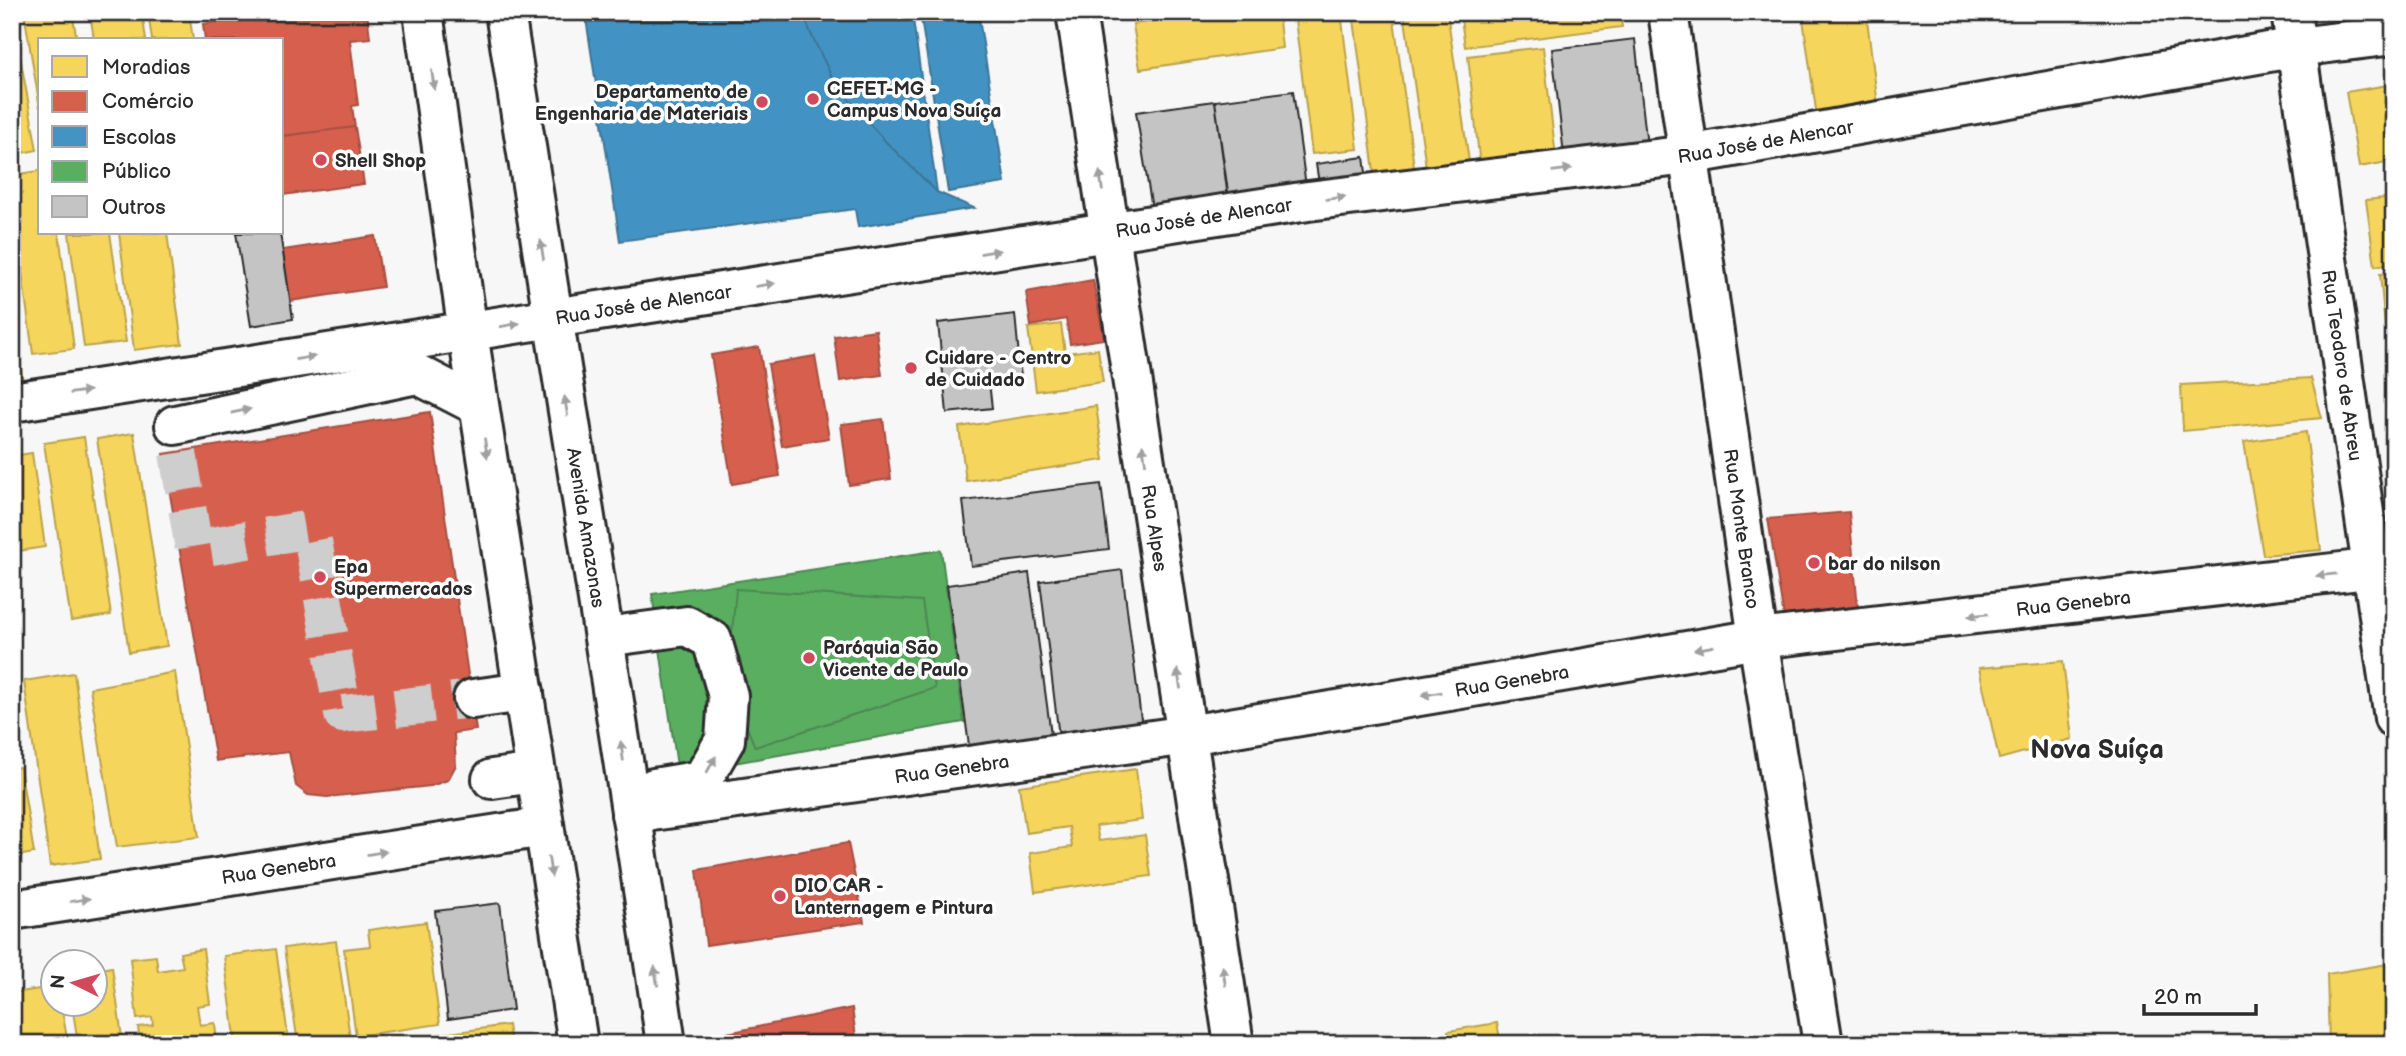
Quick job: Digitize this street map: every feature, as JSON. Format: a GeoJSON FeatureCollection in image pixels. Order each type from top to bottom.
{"type":"FeatureCollection","features":[{"type":"Feature","properties":{"kind":"street"},"geometry":{"type":"LineString","coordinates":[[423,12],[479,406],[578,1044]]}},
{"type":"Feature","properties":{"kind":"street","name":"Avenida Amazonas"},"geometry":{"type":"LineString","coordinates":[[505,12],[605,637],[666,1044]]}},
{"type":"Feature","properties":{"kind":"street","name":"Rua Alpes"},"geometry":{"type":"LineString","coordinates":[[1076,12],[1234,1044]]}},
{"type":"Feature","properties":{"kind":"street","name":"Rua Monte Branco"},"geometry":{"type":"LineString","coordinates":[[1668,12],[1758,639],[1824,1044]]}},
{"type":"Feature","properties":{"kind":"street","name":"Rua José de Alencar"},"geometry":{"type":"LineString","coordinates":[[12,402],[1109,234],[1308,201],[1688,155],[2294,29],[2394,35]]}},
{"type":"Feature","properties":{"kind":"street","name":"Rua Teodoro de Abreu"},"geometry":{"type":"LineString","coordinates":[[2294,29],[2382,568],[2394,718]]}},
{"type":"Feature","properties":{"kind":"street"},"geometry":{"type":"LineString","coordinates":[[166,380],[176,439],[417,374],[479,406]]}},
{"type":"Feature","properties":{"kind":"street","name":"Rua Genebra"},"geometry":{"type":"LineString","coordinates":[[629,803],[1188,735],[1758,639],[2382,568]]}},
{"type":"Feature","properties":{"kind":"street"},"geometry":{"type":"LineString","coordinates":[[605,637],[687,626],[712,640],[728,696],[725,740],[702,780],[629,803]]}},
{"type":"Feature","properties":{"kind":"street"},"geometry":{"type":"LineString","coordinates":[[473,699],[524,692]]}},
{"type":"Feature","properties":{"kind":"street"},"geometry":{"type":"LineString","coordinates":[[492,779],[535,773]]}},
{"type":"Feature","properties":{"kind":"street","name":"Rua Genebra"},"geometry":{"type":"LineString","coordinates":[[12,910],[544,827]]}},
{"type":"Feature","properties":{"kind":"building: Moradias"},"geometry":{"type":"Polygon","coordinates":[[[12,12],[37,150],[12,155],[12,12]]]}},
{"type":"Feature","properties":{"kind":"building: Moradias"},"geometry":{"type":"Polygon","coordinates":[[[24,12],[72,12],[77,38],[38,38],[38,96],[24,12]]]}},
{"type":"Feature","properties":{"kind":"building: Moradias"},"geometry":{"type":"Polygon","coordinates":[[[90,12],[142,12],[146,38],[94,38],[90,12]]]}},
{"type":"Feature","properties":{"kind":"building: Moradias"},"geometry":{"type":"Polygon","coordinates":[[[148,12],[189,12],[193,38],[152,38],[148,12]]]}},
{"type":"Feature","properties":{"kind":"building: Moradias"},"geometry":{"type":"Polygon","coordinates":[[[1123,12],[1172,12],[1124,19],[1123,12]]]}},
{"type":"Feature","properties":{"kind":"building: Moradias"},"geometry":{"type":"Polygon","coordinates":[[[1222,12],[1278,12],[1282,48],[1140,69],[1133,24],[1222,12]]]}},
{"type":"Feature","properties":{"kind":"building: Moradias"},"geometry":{"type":"Polygon","coordinates":[[[1294,12],[1341,12],[1358,149],[1312,154],[1294,12]]]}},
{"type":"Feature","properties":{"kind":"building: Moradias"},"geometry":{"type":"Polygon","coordinates":[[[1353,12],[1393,12],[1415,174],[1375,179],[1353,12]]]}},
{"type":"Feature","properties":{"kind":"building: Moradias"},"geometry":{"type":"Polygon","coordinates":[[[1404,12],[1447,12],[1470,168],[1427,174],[1404,12]]]}},
{"type":"Feature","properties":{"kind":"building: Moradias"},"geometry":{"type":"Polygon","coordinates":[[[1460,12],[1620,12],[1622,27],[1465,47],[1460,12]]]}},
{"type":"Feature","properties":{"kind":"building: Moradias"},"geometry":{"type":"Polygon","coordinates":[[[1802,12],[1866,12],[1878,105],[1817,117],[1802,12]]]}},
{"type":"Feature","properties":{"kind":"building: Moradias"},"geometry":{"type":"Polygon","coordinates":[[[2346,12],[2394,12],[2394,20],[2347,26],[2346,12]]]}},
{"type":"Feature","properties":{"kind":"building: Moradias"},"geometry":{"type":"Polygon","coordinates":[[[1543,47],[1556,157],[1480,166],[1468,56],[1543,47]]]}},
{"type":"Feature","properties":{"kind":"building: Moradias"},"geometry":{"type":"Polygon","coordinates":[[[2394,84],[2394,161],[2359,167],[2346,92],[2394,84]]]}},
{"type":"Feature","properties":{"kind":"building: Moradias"},"geometry":{"type":"Polygon","coordinates":[[[38,171],[38,234],[59,234],[74,349],[33,354],[12,199],[12,175],[38,171]]]}},
{"type":"Feature","properties":{"kind":"building: Moradias"},"geometry":{"type":"Polygon","coordinates":[[[2394,197],[2394,263],[2375,266],[2366,200],[2394,197]]]}},
{"type":"Feature","properties":{"kind":"building: Moradias"},"geometry":{"type":"Polygon","coordinates":[[[69,234],[110,234],[126,342],[84,347],[69,234]]]}},
{"type":"Feature","properties":{"kind":"building: Moradias"},"geometry":{"type":"Polygon","coordinates":[[[119,234],[167,234],[182,344],[134,350],[119,234]]]}},
{"type":"Feature","properties":{"kind":"building: Moradias"},"geometry":{"type":"Polygon","coordinates":[[[2394,273],[2394,326],[2385,327],[2380,274],[2394,273]]]}},
{"type":"Feature","properties":{"kind":"building: Moradias"},"geometry":{"type":"Polygon","coordinates":[[[12,308],[23,382],[12,383],[12,308]]]}},
{"type":"Feature","properties":{"kind":"building: Moradias"},"geometry":{"type":"Polygon","coordinates":[[[1061,324],[1065,353],[1098,349],[1103,382],[1036,391],[1028,328],[1061,324]]]}},
{"type":"Feature","properties":{"kind":"building: Moradias"},"geometry":{"type":"Polygon","coordinates":[[[2311,378],[2322,418],[2183,431],[2181,385],[2311,378]]]}},
{"type":"Feature","properties":{"kind":"building: Moradias"},"geometry":{"type":"Polygon","coordinates":[[[1096,406],[1104,460],[966,481],[959,427],[1096,406]]]}},
{"type":"Feature","properties":{"kind":"building: Moradias"},"geometry":{"type":"Polygon","coordinates":[[[2306,432],[2321,550],[2263,555],[2244,442],[2306,432]]]}},
{"type":"Feature","properties":{"kind":"building: Moradias"},"geometry":{"type":"Polygon","coordinates":[[[134,433],[167,646],[129,652],[97,439],[134,433]]]}},
{"type":"Feature","properties":{"kind":"building: Moradias"},"geometry":{"type":"Polygon","coordinates":[[[84,437],[111,615],[71,621],[44,443],[84,437]]]}},
{"type":"Feature","properties":{"kind":"building: Moradias"},"geometry":{"type":"Polygon","coordinates":[[[32,453],[45,547],[12,552],[12,456],[32,453]]]}},
{"type":"Feature","properties":{"kind":"building: Moradias"},"geometry":{"type":"Polygon","coordinates":[[[2063,661],[2072,739],[1999,759],[1979,668],[2063,661]]]}},
{"type":"Feature","properties":{"kind":"building: Moradias"},"geometry":{"type":"Polygon","coordinates":[[[175,672],[199,837],[117,847],[90,688],[175,672]]]}},
{"type":"Feature","properties":{"kind":"building: Moradias"},"geometry":{"type":"Polygon","coordinates":[[[74,673],[100,859],[50,866],[24,681],[74,673]]]}},
{"type":"Feature","properties":{"kind":"building: Moradias"},"geometry":{"type":"Polygon","coordinates":[[[20,767],[34,853],[12,857],[12,768],[20,767]]]}},
{"type":"Feature","properties":{"kind":"building: Moradias"},"geometry":{"type":"Polygon","coordinates":[[[1136,769],[1142,820],[1096,826],[1099,841],[1145,835],[1151,876],[1035,892],[1030,853],[1072,847],[1069,827],[1026,833],[1019,786],[1136,769]]]}},
{"type":"Feature","properties":{"kind":"building: Moradias"},"geometry":{"type":"Polygon","coordinates":[[[426,922],[440,1024],[356,1036],[344,949],[370,946],[368,930],[426,922]]]}},
{"type":"Feature","properties":{"kind":"building: Moradias"},"geometry":{"type":"Polygon","coordinates":[[[336,941],[351,1044],[298,1044],[284,948],[336,941]]]}},
{"type":"Feature","properties":{"kind":"building: Moradias"},"geometry":{"type":"Polygon","coordinates":[[[203,949],[210,1004],[197,1006],[200,1025],[215,1023],[217,1044],[140,1044],[138,1027],[153,1025],[152,1017],[137,1019],[130,959],[156,956],[158,971],[183,967],[180,953],[203,949]]]}},
{"type":"Feature","properties":{"kind":"building: Moradias"},"geometry":{"type":"Polygon","coordinates":[[[276,949],[289,1044],[236,1044],[224,956],[276,949]]]}},
{"type":"Feature","properties":{"kind":"building: Moradias"},"geometry":{"type":"Polygon","coordinates":[[[2394,963],[2394,1044],[2329,1044],[2327,974],[2394,963]]]}},
{"type":"Feature","properties":{"kind":"building: Moradias"},"geometry":{"type":"Polygon","coordinates":[[[112,967],[123,1044],[78,1044],[74,1018],[108,1018],[108,968],[112,967]]]}},
{"type":"Feature","properties":{"kind":"building: Moradias"},"geometry":{"type":"Polygon","coordinates":[[[38,989],[38,1018],[63,1018],[68,1044],[22,1044],[14,993],[38,989]]]}},
{"type":"Feature","properties":{"kind":"building: Moradias"},"geometry":{"type":"Polygon","coordinates":[[[1497,1023],[1501,1044],[1450,1044],[1448,1031],[1497,1023]]]}},
{"type":"Feature","properties":{"kind":"building: Moradias"},"geometry":{"type":"Polygon","coordinates":[[[508,1025],[511,1044],[371,1044],[508,1025]]]}},
{"type":"Feature","properties":{"kind":"building: Moradias"},"geometry":{"type":"Polygon","coordinates":[[[1389,1037],[1389,1044],[1349,1044],[1389,1037]]]}},
{"type":"Feature","properties":{"kind":"building: Moradias"},"geometry":{"type":"Polygon","coordinates":[[[1932,1040],[1933,1044],[1896,1044],[1932,1040]]]}},
{"type":"Feature","properties":{"kind":"building: Comércio"},"geometry":{"type":"Polygon","coordinates":[[[288,12],[367,12],[370,38],[350,40],[358,105],[352,106],[355,127],[284,136],[284,38],[205,38],[203,24],[288,12]]]}},
{"type":"Feature","properties":{"kind":"building: Comércio","name":"Shell Shop"},"geometry":{"type":"Polygon","coordinates":[[[355,127],[364,184],[284,195],[284,136],[355,127]]]}},
{"type":"Feature","properties":{"kind":"building: Comércio"},"geometry":{"type":"Polygon","coordinates":[[[375,236],[383,287],[290,301],[283,250],[375,236]]]}},
{"type":"Feature","properties":{"kind":"building: Comércio"},"geometry":{"type":"Polygon","coordinates":[[[1093,280],[1104,339],[1070,344],[1066,319],[1031,326],[1026,292],[1093,280]]]}},
{"type":"Feature","properties":{"kind":"building: Comércio"},"geometry":{"type":"Polygon","coordinates":[[[876,330],[882,375],[840,381],[834,336],[876,330]]]}},
{"type":"Feature","properties":{"kind":"building: Comércio"},"geometry":{"type":"Polygon","coordinates":[[[759,347],[780,476],[732,484],[711,355],[759,347]]]}},
{"type":"Feature","properties":{"kind":"building: Comércio"},"geometry":{"type":"Polygon","coordinates":[[[815,356],[829,438],[782,446],[768,364],[815,356]]]}},
{"type":"Feature","properties":{"kind":"building: Comércio","name":"Epa Supermercados"},"geometry":{"type":"Polygon","coordinates":[[[430,412],[476,730],[454,733],[456,765],[448,780],[431,786],[327,797],[308,795],[296,786],[289,752],[216,761],[163,454],[430,412]]]}},
{"type":"Feature","properties":{"kind":"building: Comércio"},"geometry":{"type":"Polygon","coordinates":[[[883,419],[891,479],[849,485],[841,424],[883,419]]]}},
{"type":"Feature","properties":{"kind":"building: Comércio","name":"bar do nilson"},"geometry":{"type":"Polygon","coordinates":[[[1849,512],[1858,607],[1784,618],[1768,519],[1849,512]]]}},
{"type":"Feature","properties":{"kind":"building: Comércio","name":"DIO CAR - Lanternagem e Pintura"},"geometry":{"type":"Polygon","coordinates":[[[848,843],[864,922],[706,945],[697,870],[848,843]]]}},
{"type":"Feature","properties":{"kind":"building: Comércio"},"geometry":{"type":"Polygon","coordinates":[[[852,1008],[857,1044],[723,1044],[722,1034],[852,1008]]]}},
{"type":"Feature","properties":{"kind":"building: Escolas","name":"CEFET-MG - Campus Nova Suíça"},"geometry":{"type":"Polygon","coordinates":[[[585,12],[912,12],[937,192],[974,208],[858,227],[855,209],[620,241],[585,12]]]}},
{"type":"Feature","properties":{"kind":"building: Escolas"},"geometry":{"type":"Polygon","coordinates":[[[803,12],[912,12],[937,192],[886,142],[832,77],[803,12]]]}},
{"type":"Feature","properties":{"kind":"building: Escolas"},"geometry":{"type":"Polygon","coordinates":[[[920,12],[978,12],[1005,183],[948,192],[920,12]]]}},
{"type":"Feature","properties":{"kind":"building: Público","name":"Paróquia São Vicente de Paulo"},"geometry":{"type":"Polygon","coordinates":[[[941,550],[964,722],[678,773],[652,594],[941,550]]]}},
{"type":"Feature","properties":{"kind":"building: Público"},"geometry":{"type":"Polygon","coordinates":[[[736,589],[922,601],[935,688],[755,747],[744,720],[731,644],[736,589]]]}},
{"type":"Feature","properties":{"kind":"building: Outros"},"geometry":{"type":"Polygon","coordinates":[[[1635,39],[1647,146],[1564,155],[1552,49],[1635,39]]]}},
{"type":"Feature","properties":{"kind":"building: Outros"},"geometry":{"type":"Polygon","coordinates":[[[1293,91],[1308,201],[1230,212],[1215,101],[1293,91]]]}},
{"type":"Feature","properties":{"kind":"building: Outros"},"geometry":{"type":"Polygon","coordinates":[[[1215,101],[1230,206],[1153,215],[1136,112],[1215,101]]]}},
{"type":"Feature","properties":{"kind":"building: Outros"},"geometry":{"type":"Polygon","coordinates":[[[1364,157],[1368,189],[1321,196],[1316,164],[1364,157]]]}},
{"type":"Feature","properties":{"kind":"building: Outros"},"geometry":{"type":"Polygon","coordinates":[[[236,234],[280,234],[293,319],[251,326],[236,234]]]}},
{"type":"Feature","properties":{"kind":"building: Outros"},"geometry":{"type":"Polygon","coordinates":[[[1015,314],[1021,378],[989,382],[992,408],[947,413],[938,323],[1015,314]]]}},
{"type":"Feature","properties":{"kind":"building: Outros"},"geometry":{"type":"Polygon","coordinates":[[[1101,484],[1109,549],[971,566],[963,501],[1101,484]]]}},
{"type":"Feature","properties":{"kind":"building: Outros"},"geometry":{"type":"Polygon","coordinates":[[[1122,570],[1142,727],[1059,737],[1040,581],[1122,570]]]}},
{"type":"Feature","properties":{"kind":"building: Outros"},"geometry":{"type":"Polygon","coordinates":[[[1029,573],[1052,742],[970,753],[947,585],[1029,573]]]}},
{"type":"Feature","properties":{"kind":"building: Outros"},"geometry":{"type":"Polygon","coordinates":[[[500,903],[513,1010],[448,1019],[435,911],[500,903]]]}},
{"type":"Feature","properties":{"kind":"tunnel"},"geometry":{"type":"LineString","coordinates":[[178,453],[194,549],[311,529],[343,714],[473,699]]}},
{"type":"Feature","properties":{"kind":"place","name":"CEFET-MG - Campus Nova Suíça"},"geometry":{"type":"Point","coordinates":[813,99]}},
{"type":"Feature","properties":{"kind":"place","name":"Departamento de Engenharia de Materiais"},"geometry":{"type":"Point","coordinates":[762,102]}},
{"type":"Feature","properties":{"kind":"place","name":"Shell Shop"},"geometry":{"type":"Point","coordinates":[321,160]}},
{"type":"Feature","properties":{"kind":"place","name":"Cuidare - Centro de Cuidado"},"geometry":{"type":"Point","coordinates":[911,368]}},
{"type":"Feature","properties":{"kind":"place","name":"bar do nilson"},"geometry":{"type":"Point","coordinates":[1814,563]}},
{"type":"Feature","properties":{"kind":"place","name":"Epa Supermercados"},"geometry":{"type":"Point","coordinates":[320,577]}},
{"type":"Feature","properties":{"kind":"place","name":"Paróquia São Vicente de Paulo"},"geometry":{"type":"Point","coordinates":[809,658]}},
{"type":"Feature","properties":{"kind":"place","name":"DIO CAR - Lanternagem e Pintura"},"geometry":{"type":"Point","coordinates":[780,896]}},
{"type":"Feature","properties":{"kind":"district","name":"Nova Suíça"},"geometry":{"type":"Point","coordinates":[2097,749]}}]}
